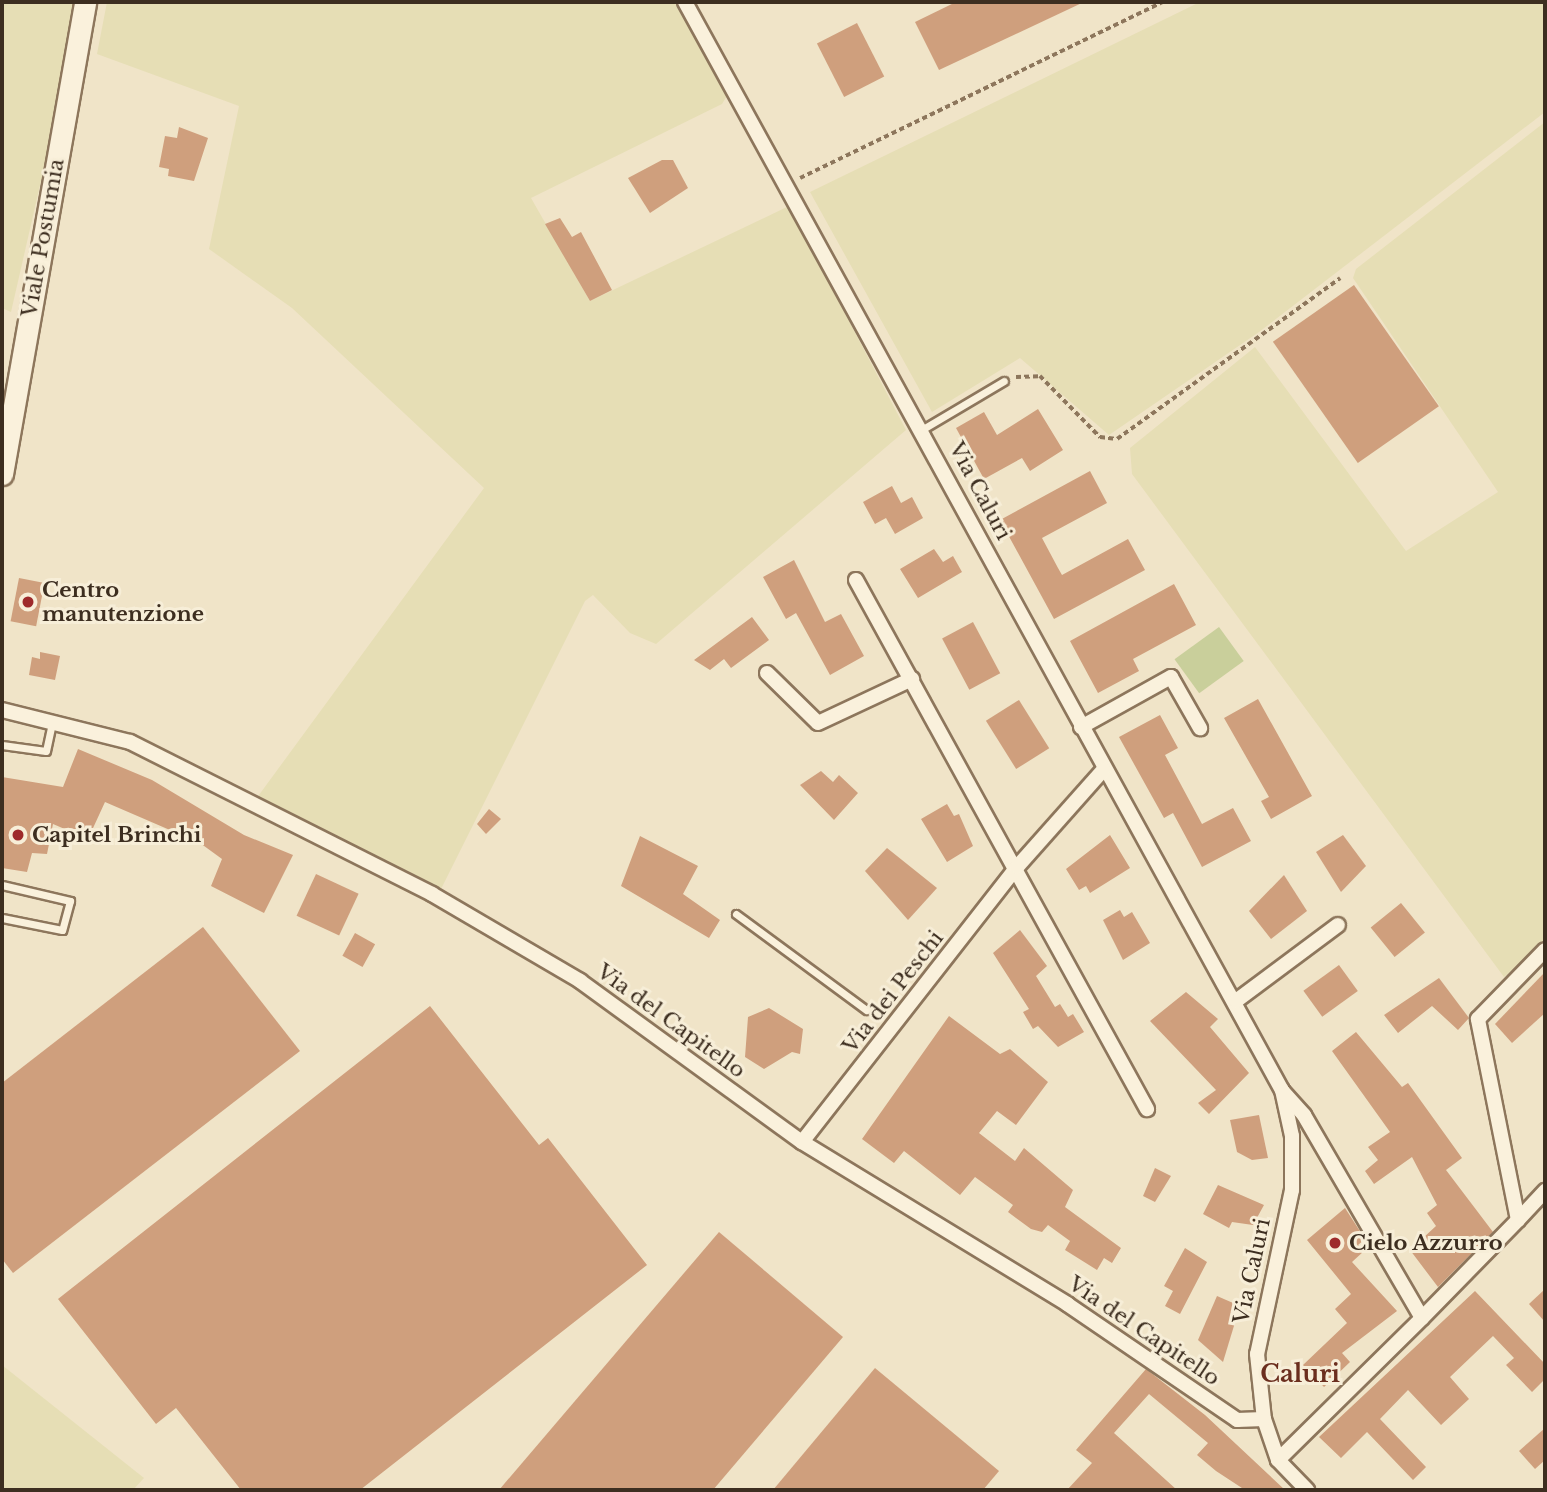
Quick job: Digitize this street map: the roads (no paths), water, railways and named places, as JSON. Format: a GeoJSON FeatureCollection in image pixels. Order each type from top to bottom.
{"type":"FeatureCollection","features":[{"type":"Feature","properties":{"kind":"main road","name":"Viale Postumia"},"geometry":{"type":"LineString","coordinates":[[2,474],[85,2]]}},
{"type":"Feature","properties":{"kind":"street","name":"Via Caluri"},"geometry":{"type":"LineString","coordinates":[[685,2],[923,429],[1103,770],[1236,1001],[1282,1090],[1304,1115],[1422,1318]]}},
{"type":"Feature","properties":{"kind":"street"},"geometry":{"type":"LineString","coordinates":[[856,580],[1017,867],[1147,1109]]}},
{"type":"Feature","properties":{"kind":"street"},"geometry":{"type":"LineString","coordinates":[[767,673],[818,723],[912,678]]}},
{"type":"Feature","properties":{"kind":"street"},"geometry":{"type":"LineString","coordinates":[[1081,727],[1171,677],[1200,727]]}},
{"type":"Feature","properties":{"kind":"street","name":"Via del Capitello"},"geometry":{"type":"LineString","coordinates":[[2,710],[19,718],[52,721],[130,742],[432,894],[580,981],[802,1142],[1067,1304],[1237,1420],[1264,1419]]}},
{"type":"Feature","properties":{"kind":"street","name":"Via del Capitello"},"geometry":{"type":"LineString","coordinates":[[2,724],[19,718]]}},
{"type":"Feature","properties":{"kind":"street","name":"Via dei Peschi"},"geometry":{"type":"LineString","coordinates":[[802,1142],[1017,867],[1103,770]]}},
{"type":"Feature","properties":{"kind":"street"},"geometry":{"type":"LineString","coordinates":[[1236,1001],[1338,925]]}},
{"type":"Feature","properties":{"kind":"street"},"geometry":{"type":"LineString","coordinates":[[1518,1220],[1478,1019],[1545,950]]}},
{"type":"Feature","properties":{"kind":"street","name":"Via Caluri"},"geometry":{"type":"LineString","coordinates":[[1282,1090],[1292,1136],[1292,1190],[1257,1354],[1264,1419],[1278,1460],[1307,1490]]}},
{"type":"Feature","properties":{"kind":"street"},"geometry":{"type":"LineString","coordinates":[[1278,1460],[1422,1318],[1545,1191]]}},
{"type":"Feature","properties":{"kind":"lane"},"geometry":{"type":"LineString","coordinates":[[923,429],[1004,381]]}},
{"type":"Feature","properties":{"kind":"lane"},"geometry":{"type":"LineString","coordinates":[[2,745],[46,751],[52,721]]}},
{"type":"Feature","properties":{"kind":"lane"},"geometry":{"type":"LineString","coordinates":[[2,886],[70,901],[62,930],[2,918]]}},
{"type":"Feature","properties":{"kind":"lane"},"geometry":{"type":"LineString","coordinates":[[736,914],[866,1010]]}},
{"type":"Feature","properties":{"kind":"place","name":"Centro manutenzione"},"geometry":{"type":"Point","coordinates":[28,602]}},
{"type":"Feature","properties":{"kind":"place","name":"Capitel Brinchi"},"geometry":{"type":"Point","coordinates":[18,835]}},
{"type":"Feature","properties":{"kind":"place","name":"Cielo Azzurro"},"geometry":{"type":"Point","coordinates":[1335,1243]}},
{"type":"Feature","properties":{"kind":"district","name":"Caluri"},"geometry":{"type":"Point","coordinates":[1300,1374]}}]}
